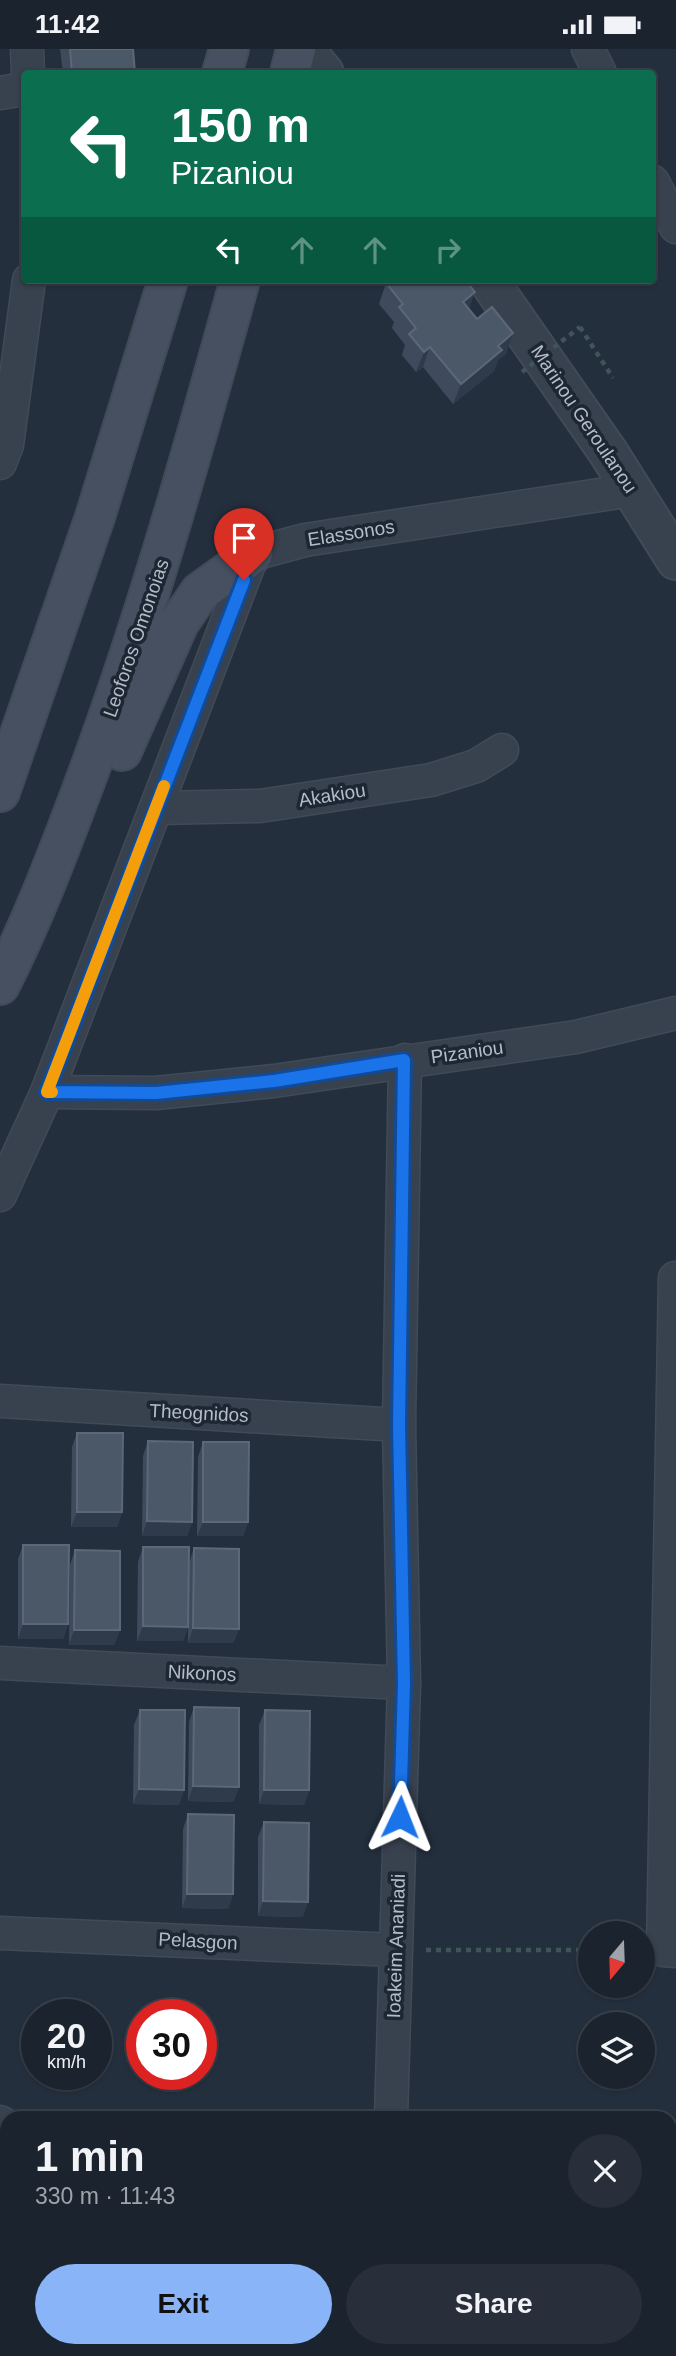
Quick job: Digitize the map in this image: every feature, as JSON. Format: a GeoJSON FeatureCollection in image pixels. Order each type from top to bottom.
{"type":"FeatureCollection","features":[{"type":"Feature","properties":{"kind":"main road"},"geometry":{"type":"LineString","coordinates":[[223,70],[229,49]]}},
{"type":"Feature","properties":{"kind":"main road"},"geometry":{"type":"LineString","coordinates":[[291,70],[296,49]]}},
{"type":"Feature","properties":{"kind":"main road"},"geometry":{"type":"LineString","coordinates":[[0,792],[94,517],[167,284]]}},
{"type":"Feature","properties":{"kind":"main road","name":"Leoforos Omonoias"},"geometry":{"type":"LineString","coordinates":[[0,985],[64,837],[121,687],[165,550],[239,284]]}},
{"type":"Feature","properties":{"kind":"main road"},"geometry":{"type":"LineString","coordinates":[[64,837],[102,789],[179,623],[200,592],[253,554]]}},
{"type":"Feature","properties":{"kind":"street"},"geometry":{"type":"LineString","coordinates":[[27,49],[29,70]]}},
{"type":"Feature","properties":{"kind":"street"},"geometry":{"type":"LineString","coordinates":[[304,49],[322,70]]}},
{"type":"Feature","properties":{"kind":"street"},"geometry":{"type":"LineString","coordinates":[[588,49],[598,70]]}},
{"type":"Feature","properties":{"kind":"street"},"geometry":{"type":"LineString","coordinates":[[0,93],[21,90]]}},
{"type":"Feature","properties":{"kind":"street"},"geometry":{"type":"LineString","coordinates":[[656,188],[676,227]]}},
{"type":"Feature","properties":{"kind":"street"},"geometry":{"type":"LineString","coordinates":[[0,463],[7,445],[28,284]]}},
{"type":"Feature","properties":{"kind":"street","name":"Marinou Geroulanou"},"geometry":{"type":"LineString","coordinates":[[491,284],[632,490],[676,560]]}},
{"type":"Feature","properties":{"kind":"street","name":"Elassonos"},"geometry":{"type":"LineString","coordinates":[[253,554],[317,538],[632,490]]}},
{"type":"Feature","properties":{"kind":"street"},"geometry":{"type":"LineString","coordinates":[[0,1195],[47,1092],[253,554]]}},
{"type":"Feature","properties":{"kind":"street","name":"Akakiou"},"geometry":{"type":"LineString","coordinates":[[156,809],[260,806],[431,780],[476,766],[502,750]]}},
{"type":"Feature","properties":{"kind":"street","name":"Pizaniou"},"geometry":{"type":"LineString","coordinates":[[47,1092],[156,1093],[274,1081],[576,1037],[676,1013]]}},
{"type":"Feature","properties":{"kind":"street","name":"Ioakeim Ananiadi"},"geometry":{"type":"LineString","coordinates":[[391,2111],[404,1683],[399,1425],[404,1060]]}},
{"type":"Feature","properties":{"kind":"street"},"geometry":{"type":"LineString","coordinates":[[670,1951],[675,1278]]}},
{"type":"Feature","properties":{"kind":"street","name":"Theognidos"},"geometry":{"type":"LineString","coordinates":[[0,1401],[399,1425]]}},
{"type":"Feature","properties":{"kind":"street","name":"Nikonos"},"geometry":{"type":"LineString","coordinates":[[0,1663],[404,1683]]}},
{"type":"Feature","properties":{"kind":"street","name":"Pelasgon"},"geometry":{"type":"LineString","coordinates":[[0,1933],[396,1950]]}},
{"type":"Feature","properties":{"kind":"path"},"geometry":{"type":"LineString","coordinates":[[522,372],[580,327],[613,378]]}},
{"type":"Feature","properties":{"kind":"path"},"geometry":{"type":"LineString","coordinates":[[396,1950],[578,1950]]}},
{"type":"Feature","properties":{"kind":"building"},"geometry":{"type":"Polygon","coordinates":[[[70,49],[133,49],[135,70],[72,70],[70,49]]]}},
{"type":"Feature","properties":{"kind":"building"},"geometry":{"type":"Polygon","coordinates":[[[387,284],[468,284],[475,292],[463,302],[477,319],[492,307],[513,333],[498,346],[502,350],[461,384],[430,347],[424,352],[409,334],[416,328],[399,307],[403,304],[387,284]]]}},
{"type":"Feature","properties":{"kind":"building"},"geometry":{"type":"Polygon","coordinates":[[[77,1433],[123,1433],[122,1512],[77,1512],[77,1433]]]}},
{"type":"Feature","properties":{"kind":"building"},"geometry":{"type":"Polygon","coordinates":[[[148,1441],[193,1442],[192,1522],[147,1521],[148,1441]]]}},
{"type":"Feature","properties":{"kind":"building"},"geometry":{"type":"Polygon","coordinates":[[[203,1442],[249,1442],[248,1522],[203,1522],[203,1442]]]}},
{"type":"Feature","properties":{"kind":"building"},"geometry":{"type":"Polygon","coordinates":[[[23,1545],[69,1545],[68,1624],[23,1624],[23,1545]]]}},
{"type":"Feature","properties":{"kind":"building"},"geometry":{"type":"Polygon","coordinates":[[[143,1547],[189,1547],[188,1627],[143,1626],[143,1547]]]}},
{"type":"Feature","properties":{"kind":"building"},"geometry":{"type":"Polygon","coordinates":[[[194,1548],[239,1549],[239,1629],[193,1628],[194,1548]]]}},
{"type":"Feature","properties":{"kind":"building"},"geometry":{"type":"Polygon","coordinates":[[[75,1550],[120,1551],[120,1630],[74,1630],[75,1550]]]}},
{"type":"Feature","properties":{"kind":"building"},"geometry":{"type":"Polygon","coordinates":[[[194,1707],[239,1708],[239,1787],[193,1786],[194,1707]]]}},
{"type":"Feature","properties":{"kind":"building"},"geometry":{"type":"Polygon","coordinates":[[[140,1710],[185,1710],[184,1790],[139,1789],[140,1710]]]}},
{"type":"Feature","properties":{"kind":"building"},"geometry":{"type":"Polygon","coordinates":[[[265,1710],[310,1711],[309,1790],[264,1790],[265,1710]]]}},
{"type":"Feature","properties":{"kind":"building"},"geometry":{"type":"Polygon","coordinates":[[[188,1814],[234,1815],[233,1894],[187,1894],[188,1814]]]}},
{"type":"Feature","properties":{"kind":"building"},"geometry":{"type":"Polygon","coordinates":[[[264,1822],[309,1823],[308,1902],[263,1901],[264,1822]]]}},
{"type":"Feature","properties":{"kind":"slow traffic"},"geometry":{"type":"LineString","coordinates":[[52,1092],[47,1092],[164,786]]}},
{"type":"Feature","properties":{"kind":"route"},"geometry":{"type":"LineString","coordinates":[[244,580],[47,1092],[156,1093],[274,1081],[404,1060],[399,1425],[404,1683],[400,1817]]}}]}
